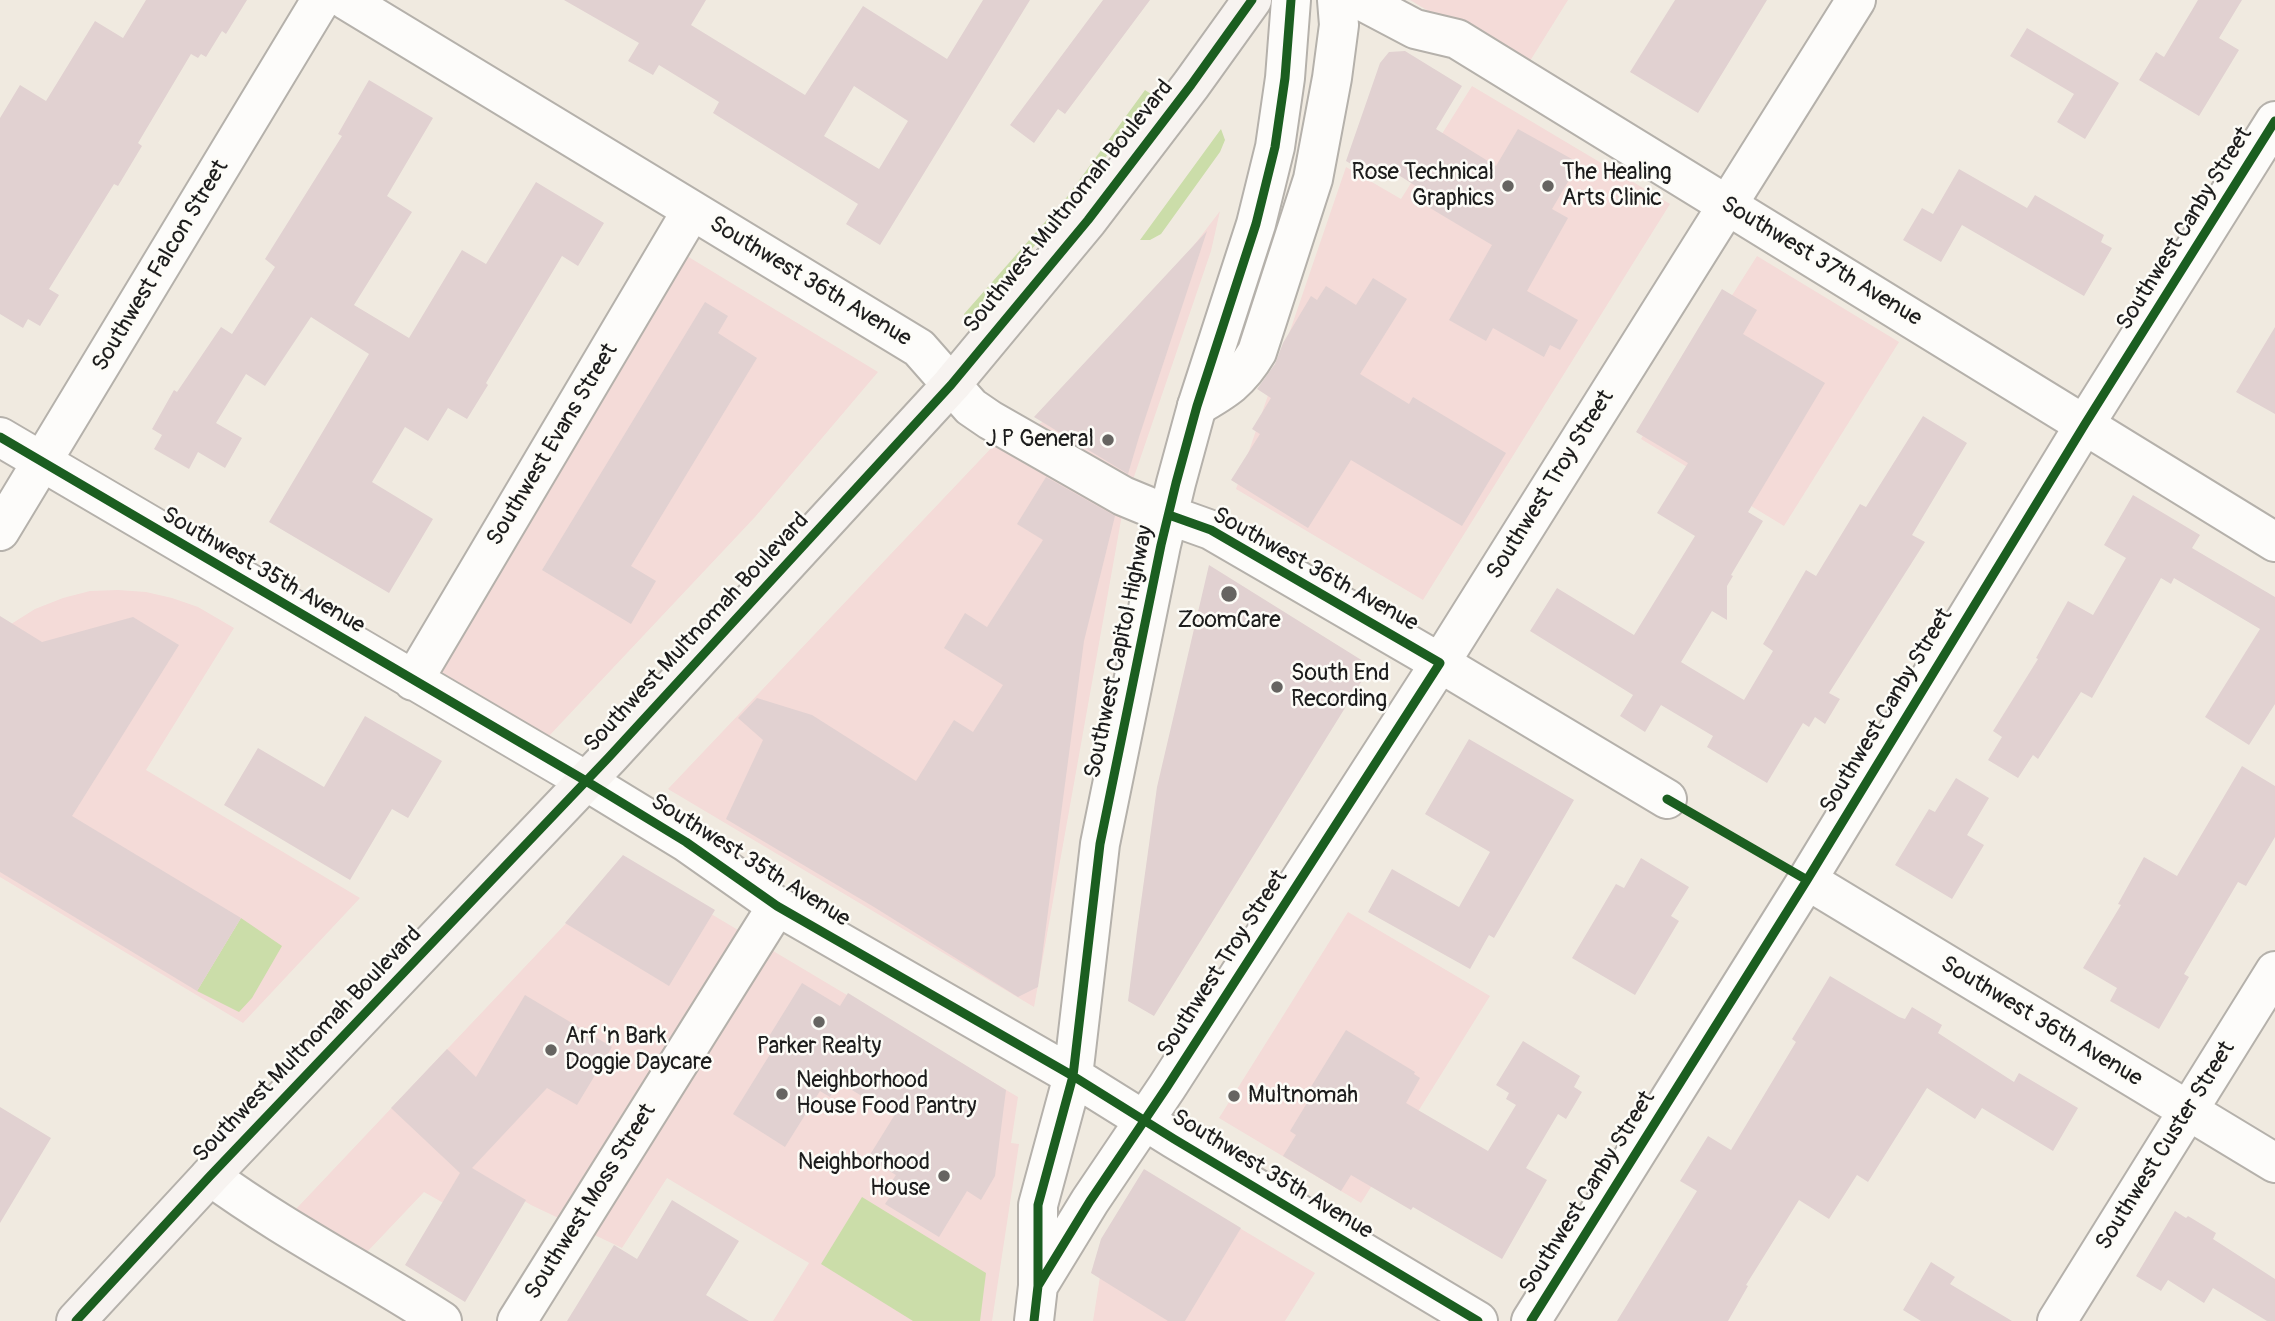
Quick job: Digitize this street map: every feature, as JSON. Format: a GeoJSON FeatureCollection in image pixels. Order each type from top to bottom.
{"type":"FeatureCollection","features":[{"type":"Feature","properties":{"kind":"main road","name":"Southwest Multnomah Boulevard"},"geometry":{"type":"LineString","coordinates":[[76,1321],[210,1176],[586,781],[951,385],[1088,220],[1235,10]]}},
{"type":"Feature","properties":{"kind":"street","name":"Southwest Falcon Street"},"geometry":{"type":"LineString","coordinates":[[0,531],[321,0]]}},
{"type":"Feature","properties":{"kind":"street","name":"Southwest 36th Avenue"},"geometry":{"type":"LineString","coordinates":[[346,0],[919,348],[980,414],[1123,496],[1220,535],[1667,799]]}},
{"type":"Feature","properties":{"kind":"street","name":"Southwest Capitol Highway"},"geometry":{"type":"LineString","coordinates":[[1036,1304],[1038,1205],[1073,1076],[1100,844],[1169,515],[1197,406],[1256,224],[1275,147],[1292,0]]}},
{"type":"Feature","properties":{"kind":"street"},"geometry":{"type":"LineString","coordinates":[[1197,406],[1232,385],[1246,371],[1257,352],[1313,179],[1334,65],[1339,25],[1337,0]]}},
{"type":"Feature","properties":{"kind":"street","name":"Southwest 37th Avenue"},"geometry":{"type":"LineString","coordinates":[[1360,0],[1415,29],[1457,39],[2275,542]]}},
{"type":"Feature","properties":{"kind":"street","name":"Southwest Troy Street"},"geometry":{"type":"LineString","coordinates":[[1036,1304],[1143,1120],[1167,1087],[1440,663],[1856,0]]}},
{"type":"Feature","properties":{"kind":"street","name":"Southwest Canby Street"},"geometry":{"type":"LineString","coordinates":[[1531,1321],[1807,880],[2085,424],[2275,121]]}},
{"type":"Feature","properties":{"kind":"street","name":"Southwest Evans Street"},"geometry":{"type":"LineString","coordinates":[[413,681],[692,210]]}},
{"type":"Feature","properties":{"kind":"street","name":"Southwest 35th Avenue"},"geometry":{"type":"LineString","coordinates":[[0,438],[586,781],[686,842],[777,906],[1073,1076],[1478,1321]]}},
{"type":"Feature","properties":{"kind":"street","name":"Southwest 36th Avenue"},"geometry":{"type":"LineString","coordinates":[[1807,880],[2275,1163]]}},
{"type":"Feature","properties":{"kind":"street","name":"Southwest Moss Street"},"geometry":{"type":"LineString","coordinates":[[517,1321],[777,906]]}},
{"type":"Feature","properties":{"kind":"street","name":"Southwest Custer Street"},"geometry":{"type":"LineString","coordinates":[[2057,1321],[2275,971]]}},
{"type":"Feature","properties":{"kind":"street"},"geometry":{"type":"LineString","coordinates":[[210,1176],[257,1210],[382,1282],[442,1321]]}},
{"type":"Feature","properties":{"kind":"shaded area"},"geometry":{"type":"Polygon","coordinates":[[[1410,0],[1568,0],[1525,69],[1410,0]]]}},
{"type":"Feature","properties":{"kind":"shaded area"},"geometry":{"type":"Polygon","coordinates":[[[1472,86],[1670,204],[1423,600],[1236,489],[1346,167],[1401,199],[1472,86]]]}},
{"type":"Feature","properties":{"kind":"shaded area"},"geometry":{"type":"Polygon","coordinates":[[[1220,211],[1211,251],[1123,509],[1034,1007],[668,789],[997,442],[1043,422],[1182,261],[1220,211]]]}},
{"type":"Feature","properties":{"kind":"shaded area"},"geometry":{"type":"Polygon","coordinates":[[[687,256],[878,372],[755,517],[548,737],[436,669],[687,256]]]}},
{"type":"Feature","properties":{"kind":"shaded area"},"geometry":{"type":"Polygon","coordinates":[[[1757,256],[1899,342],[1784,526],[1641,439],[1757,256]]]}},
{"type":"Feature","properties":{"kind":"shaded area"},"geometry":{"type":"Polygon","coordinates":[[[90,591],[146,592],[172,598],[198,607],[234,628],[146,770],[360,898],[243,1023],[0,877],[0,631],[35,609],[63,598],[90,591]]]}},
{"type":"Feature","properties":{"kind":"shaded area"},"geometry":{"type":"Polygon","coordinates":[[[624,862],[1018,1097],[1011,1143],[1019,1144],[992,1321],[773,1321],[809,1263],[667,1178],[622,1248],[531,1205],[491,1181],[468,1217],[424,1192],[367,1252],[296,1209],[624,862]]]}},
{"type":"Feature","properties":{"kind":"shaded area"},"geometry":{"type":"Polygon","coordinates":[[[1348,912],[1490,996],[1361,1203],[1219,1118],[1348,912]]]}},
{"type":"Feature","properties":{"kind":"shaded area"},"geometry":{"type":"Polygon","coordinates":[[[1149,1174],[1315,1273],[1285,1321],[1093,1321],[1105,1245],[1149,1174]]]}},
{"type":"Feature","properties":{"kind":"green space"},"geometry":{"type":"Polygon","coordinates":[[[1145,90],[1151,94],[1086,182],[968,321],[964,314],[1067,197],[1145,90]]]}},
{"type":"Feature","properties":{"kind":"green space"},"geometry":{"type":"Polygon","coordinates":[[[1221,129],[1225,140],[1220,152],[1161,234],[1150,240],[1140,240],[1221,129]]]}},
{"type":"Feature","properties":{"kind":"green space"},"geometry":{"type":"Polygon","coordinates":[[[241,918],[282,946],[252,998],[239,1012],[197,991],[241,918]]]}},
{"type":"Feature","properties":{"kind":"green space"},"geometry":{"type":"Polygon","coordinates":[[[862,1197],[986,1273],[980,1321],[913,1321],[821,1264],[862,1197]]]}},
{"type":"Feature","properties":{"kind":"building"},"geometry":{"type":"Polygon","coordinates":[[[146,0],[247,0],[226,34],[222,31],[206,57],[201,54],[198,58],[191,54],[138,143],[142,146],[118,186],[114,184],[49,289],[59,295],[40,326],[28,319],[23,328],[0,314],[0,118],[20,85],[46,101],[95,21],[123,38],[146,0]]]}},
{"type":"Feature","properties":{"kind":"building"},"geometry":{"type":"Polygon","coordinates":[[[564,0],[706,0],[691,25],[805,95],[863,6],[947,59],[983,0],[1030,0],[880,245],[846,224],[858,204],[713,113],[719,102],[659,65],[653,75],[628,61],[639,43],[564,0]],[[854,86],[824,136],[879,169],[908,121],[854,86]]]}},
{"type":"Feature","properties":{"kind":"building"},"geometry":{"type":"Polygon","coordinates":[[[1103,0],[1150,0],[1065,114],[1058,109],[1034,143],[1010,125],[1103,0]]]}},
{"type":"Feature","properties":{"kind":"building"},"geometry":{"type":"Polygon","coordinates":[[[1675,0],[1767,0],[1698,113],[1630,72],[1675,0]]]}},
{"type":"Feature","properties":{"kind":"building"},"geometry":{"type":"Polygon","coordinates":[[[2198,0],[2242,0],[2219,38],[2239,50],[2199,116],[2139,80],[2156,52],[2164,57],[2198,0]]]}},
{"type":"Feature","properties":{"kind":"building"},"geometry":{"type":"Polygon","coordinates":[[[2027,28],[2119,83],[2085,139],[2057,122],[2074,94],[2010,56],[2027,28]]]}},
{"type":"Feature","properties":{"kind":"building"},"geometry":{"type":"Polygon","coordinates":[[[1405,51],[1462,86],[1436,129],[1496,166],[1518,129],[1579,163],[1552,209],[1568,218],[1527,291],[1578,320],[1560,350],[1550,345],[1544,357],[1493,328],[1486,341],[1449,320],[1492,245],[1425,205],[1430,195],[1381,164],[1373,177],[1346,161],[1380,63],[1389,52],[1405,51]]]}},
{"type":"Feature","properties":{"kind":"building"},"geometry":{"type":"Polygon","coordinates":[[[369,80],[433,118],[387,196],[412,212],[354,305],[409,338],[462,250],[486,264],[536,182],[604,223],[578,266],[562,256],[467,419],[448,408],[428,441],[405,427],[372,482],[433,519],[389,593],[269,522],[369,354],[311,317],[265,386],[246,374],[216,423],[242,438],[225,468],[198,452],[189,469],[154,449],[162,435],[152,429],[174,390],[177,392],[221,327],[232,334],[275,267],[265,259],[342,136],[338,134],[369,80]]]}},
{"type":"Feature","properties":{"kind":"building"},"geometry":{"type":"Polygon","coordinates":[[[1959,169],[2027,208],[2035,195],[2104,235],[2101,242],[2112,248],[2084,296],[1962,225],[1941,262],[1903,240],[1922,208],[1933,214],[1959,169]]]}},
{"type":"Feature","properties":{"kind":"building"},"geometry":{"type":"Polygon","coordinates":[[[1207,231],[1139,437],[1128,474],[1034,417],[1207,231]]]}},
{"type":"Feature","properties":{"kind":"building"},"geometry":{"type":"Polygon","coordinates":[[[1373,278],[1407,299],[1360,374],[1409,404],[1413,397],[1506,453],[1462,526],[1351,460],[1308,528],[1231,480],[1260,434],[1252,429],[1271,398],[1257,389],[1275,364],[1283,343],[1311,296],[1317,300],[1326,286],[1356,305],[1373,278]]]}},
{"type":"Feature","properties":{"kind":"building"},"geometry":{"type":"Polygon","coordinates":[[[1722,289],[1757,310],[1743,334],[1825,383],[1748,512],[1763,521],[1727,586],[1727,620],[1712,611],[1681,662],[1744,700],[1773,651],[1763,644],[1806,570],[1816,576],[1860,504],[1866,507],[1923,416],[1967,443],[1912,535],[1925,542],[1829,693],[1840,699],[1825,724],[1815,717],[1809,727],[1803,723],[1767,783],[1707,747],[1713,736],[1661,705],[1645,732],[1620,716],[1633,695],[1530,631],[1557,588],[1634,635],[1695,536],[1657,513],[1688,463],[1636,432],[1722,289]]]}},
{"type":"Feature","properties":{"kind":"building"},"geometry":{"type":"Polygon","coordinates":[[[705,302],[728,316],[718,333],[757,358],[631,566],[656,581],[631,624],[542,570],[705,302]]]}},
{"type":"Feature","properties":{"kind":"building"},"geometry":{"type":"Polygon","coordinates":[[[2275,327],[2275,414],[2236,392],[2275,327]]]}},
{"type":"Feature","properties":{"kind":"building"},"geometry":{"type":"Polygon","coordinates":[[[1046,477],[1115,516],[1084,641],[1038,987],[1018,997],[726,819],[763,740],[738,718],[757,698],[812,715],[916,781],[954,720],[973,732],[1003,685],[944,648],[965,613],[987,627],[1043,540],[1017,524],[1046,477]]]}},
{"type":"Feature","properties":{"kind":"building"},"geometry":{"type":"Polygon","coordinates":[[[2133,495],[2200,535],[2192,548],[2275,597],[2275,704],[2249,745],[2205,717],[2260,629],[2174,578],[2171,584],[2161,578],[2092,698],[2081,692],[2038,759],[2033,755],[2018,778],[1988,760],[2002,737],[1993,731],[2038,659],[2036,658],[2068,601],[2093,615],[2126,558],[2104,545],[2133,495]]]}},
{"type":"Feature","properties":{"kind":"building"},"geometry":{"type":"Polygon","coordinates":[[[1209,565],[1371,666],[1154,1016],[1128,1001],[1157,787],[1209,565]]]}},
{"type":"Feature","properties":{"kind":"building"},"geometry":{"type":"Polygon","coordinates":[[[0,616],[42,642],[133,617],[179,645],[72,816],[241,918],[197,991],[0,872],[0,616]]]}},
{"type":"Feature","properties":{"kind":"building"},"geometry":{"type":"Polygon","coordinates":[[[365,716],[442,761],[408,818],[392,809],[350,880],[224,805],[258,748],[324,787],[365,716]]]}},
{"type":"Feature","properties":{"kind":"building"},"geometry":{"type":"Polygon","coordinates":[[[1469,739],[1574,800],[1494,938],[1489,935],[1470,969],[1368,912],[1392,869],[1459,907],[1490,852],[1425,814],[1469,739]]]}},
{"type":"Feature","properties":{"kind":"building"},"geometry":{"type":"Polygon","coordinates":[[[2242,766],[2275,786],[2275,837],[2246,886],[2238,882],[2184,974],[2189,977],[2159,1029],[2110,1001],[2117,988],[2083,968],[2121,905],[2118,904],[2144,857],[2177,876],[2242,766]]]}},
{"type":"Feature","properties":{"kind":"building"},"geometry":{"type":"Polygon","coordinates":[[[1956,778],[1989,798],[1967,835],[1984,845],[1952,899],[1895,865],[1929,809],[1935,812],[1956,778]]]}},
{"type":"Feature","properties":{"kind":"building"},"geometry":{"type":"Polygon","coordinates":[[[623,855],[715,910],[669,986],[565,923],[623,855]]]}},
{"type":"Feature","properties":{"kind":"building"},"geometry":{"type":"Polygon","coordinates":[[[1641,858],[1689,887],[1671,916],[1679,921],[1635,995],[1572,958],[1616,884],[1624,888],[1641,858]]]}},
{"type":"Feature","properties":{"kind":"building"},"geometry":{"type":"Polygon","coordinates":[[[1830,976],[1899,1017],[1905,1019],[1912,1007],[1942,1025],[1938,1033],[2014,1082],[2019,1073],[2078,1108],[2053,1151],[1982,1108],[1975,1119],[1927,1088],[1868,1182],[1857,1175],[1829,1219],[1799,1200],[1746,1285],[1748,1286],[1728,1321],[1617,1321],[1697,1191],[1680,1181],[1708,1136],[1731,1150],[1796,1042],[1792,1039],[1830,976]]]}},
{"type":"Feature","properties":{"kind":"building"},"geometry":{"type":"Polygon","coordinates":[[[802,983],[840,1006],[848,993],[1006,1090],[995,1176],[981,1200],[967,1191],[939,1237],[885,1204],[896,1188],[890,1184],[896,1175],[868,1158],[894,1116],[839,1082],[830,1097],[820,1091],[785,1147],[733,1114],[777,1043],[768,1038],[802,983]]]}},
{"type":"Feature","properties":{"kind":"building"},"geometry":{"type":"Polygon","coordinates":[[[525,995],[612,1047],[577,1105],[547,1088],[472,1168],[526,1200],[465,1302],[405,1265],[460,1173],[391,1108],[447,1049],[476,1077],[525,995]]]}},
{"type":"Feature","properties":{"kind":"building"},"geometry":{"type":"Polygon","coordinates":[[[1346,1030],[1415,1072],[1420,1078],[1406,1103],[1488,1151],[1516,1105],[1506,1099],[1509,1093],[1496,1085],[1523,1041],[1580,1076],[1574,1087],[1582,1092],[1566,1119],[1558,1114],[1526,1168],[1547,1180],[1502,1259],[1413,1207],[1411,1210],[1351,1175],[1341,1191],[1283,1156],[1296,1135],[1290,1131],[1313,1093],[1309,1090],[1346,1030]]]}},
{"type":"Feature","properties":{"kind":"building"},"geometry":{"type":"Polygon","coordinates":[[[0,1107],[51,1138],[0,1223],[0,1107]]]}},
{"type":"Feature","properties":{"kind":"building"},"geometry":{"type":"Polygon","coordinates":[[[1144,1169],[1241,1228],[1185,1321],[1168,1321],[1091,1273],[1101,1239],[1144,1169]]]}},
{"type":"Feature","properties":{"kind":"building"},"geometry":{"type":"Polygon","coordinates":[[[672,1200],[739,1241],[706,1295],[749,1321],[567,1321],[614,1245],[637,1259],[672,1200]]]}},
{"type":"Feature","properties":{"kind":"building"},"geometry":{"type":"Polygon","coordinates":[[[2175,1211],[2216,1233],[2213,1239],[2275,1279],[2275,1321],[2267,1321],[2213,1288],[2204,1303],[2168,1280],[2161,1291],[2136,1276],[2175,1211]]]}},
{"type":"Feature","properties":{"kind":"building"},"geometry":{"type":"Polygon","coordinates":[[[1931,1262],[1955,1277],[1950,1284],[2012,1321],[1921,1321],[1903,1310],[1931,1262]]]}},
{"type":"Feature","properties":{"kind":"cycle path"},"geometry":{"type":"LineString","coordinates":[[76,1321],[210,1176],[609,757],[951,385],[1088,220],[1252,0]]}},
{"type":"Feature","properties":{"kind":"cycle path"},"geometry":{"type":"LineString","coordinates":[[1034,1321],[1038,1286],[1038,1205],[1073,1076],[1100,844],[1176,483],[1197,406],[1256,224],[1275,147],[1285,78],[1291,0]]}},
{"type":"Feature","properties":{"kind":"cycle path"},"geometry":{"type":"LineString","coordinates":[[1531,1321],[1807,880],[2085,424],[2275,121]]}},
{"type":"Feature","properties":{"kind":"cycle path"},"geometry":{"type":"LineString","coordinates":[[0,437],[586,781],[686,842],[777,906],[1073,1076],[1478,1321]]}},
{"type":"Feature","properties":{"kind":"cycle path"},"geometry":{"type":"LineString","coordinates":[[1038,1286],[1090,1201],[1167,1087],[1440,663],[1211,530],[1169,515]]}},
{"type":"Feature","properties":{"kind":"cycle path"},"geometry":{"type":"LineString","coordinates":[[1667,799],[1807,880]]}},
{"type":"Feature","properties":{"kind":"place","name":"Rose Technical Graphics"},"geometry":{"type":"Point","coordinates":[1508,186]}},
{"type":"Feature","properties":{"kind":"place","name":"The Healing Arts Clinic"},"geometry":{"type":"Point","coordinates":[1548,186]}},
{"type":"Feature","properties":{"kind":"place","name":"J P General"},"geometry":{"type":"Point","coordinates":[1108,440]}},
{"type":"Feature","properties":{"kind":"place","name":"ZoomCare"},"geometry":{"type":"Point","coordinates":[1229,594]}},
{"type":"Feature","properties":{"kind":"place","name":"South End Recording"},"geometry":{"type":"Point","coordinates":[1277,687]}},
{"type":"Feature","properties":{"kind":"place","name":"Parker Realty"},"geometry":{"type":"Point","coordinates":[819,1022]}},
{"type":"Feature","properties":{"kind":"place","name":"Arf 'n Bark Doggie Daycare"},"geometry":{"type":"Point","coordinates":[551,1050]}},
{"type":"Feature","properties":{"kind":"place","name":"Neighborhood House Food Pantry"},"geometry":{"type":"Point","coordinates":[782,1094]}},
{"type":"Feature","properties":{"kind":"place","name":"Multnomah"},"geometry":{"type":"Point","coordinates":[1234,1096]}},
{"type":"Feature","properties":{"kind":"place","name":"Neighborhood House"},"geometry":{"type":"Point","coordinates":[944,1176]}}]}
